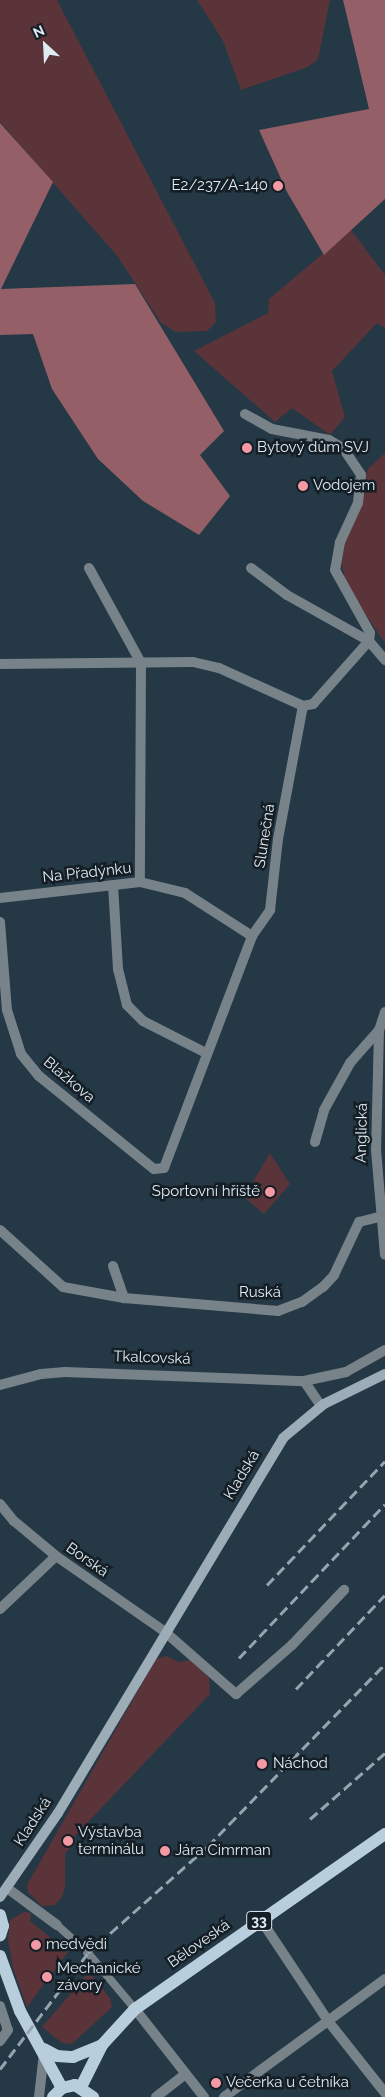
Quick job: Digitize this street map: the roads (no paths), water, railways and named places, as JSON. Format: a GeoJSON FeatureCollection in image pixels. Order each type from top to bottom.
{"type":"FeatureCollection","features":[{"type":"Feature","properties":{"kind":"main road","name":"Kladská"},"geometry":{"type":"LineString","coordinates":[[0,1897],[58,1813],[164,1631],[276,1447],[299,1422],[321,1406],[385,1374]]}},
{"type":"Feature","properties":{"kind":"main road","name":"Běloveská"},"geometry":{"type":"LineString","coordinates":[[82,2087],[102,2045],[135,2009],[385,1834]]}},
{"type":"Feature","properties":{"kind":"main road"},"geometry":{"type":"LineString","coordinates":[[0,1916],[3,1926],[0,1936]]}},
{"type":"Feature","properties":{"kind":"main road"},"geometry":{"type":"LineString","coordinates":[[0,1956],[20,2011],[44,2049],[57,2093],[82,2087],[93,2097]]}},
{"type":"Feature","properties":{"kind":"main road"},"geometry":{"type":"LineString","coordinates":[[44,2049],[57,2056],[73,2057],[102,2045]]}},
{"type":"Feature","properties":{"kind":"street"},"geometry":{"type":"LineString","coordinates":[[0,664],[194,662],[211,665],[303,706],[313,704],[369,641],[370,633],[335,570],[340,542],[358,503],[361,475],[343,448],[329,440],[272,429],[245,414]]}},
{"type":"Feature","properties":{"kind":"street"},"geometry":{"type":"LineString","coordinates":[[89,568],[141,663],[140,882]]}},
{"type":"Feature","properties":{"kind":"street"},"geometry":{"type":"LineString","coordinates":[[251,568],[288,595],[369,641],[385,660]]}},
{"type":"Feature","properties":{"kind":"street","name":"Slunečná"},"geometry":{"type":"LineString","coordinates":[[160,1170],[164,1168],[206,1053],[252,936],[270,910],[278,839],[303,706]]}},
{"type":"Feature","properties":{"kind":"street","name":"Na Přadýnku"},"geometry":{"type":"LineString","coordinates":[[0,898],[140,882],[185,893],[252,936]]}},
{"type":"Feature","properties":{"kind":"street"},"geometry":{"type":"LineString","coordinates":[[113,885],[118,969],[127,1005],[143,1021],[206,1053]]}},
{"type":"Feature","properties":{"kind":"street","name":"Blažkova"},"geometry":{"type":"LineString","coordinates":[[0,922],[7,1010],[21,1054],[39,1076],[154,1169],[160,1170]]}},
{"type":"Feature","properties":{"kind":"street","name":"Anglická"},"geometry":{"type":"LineString","coordinates":[[385,1012],[379,1030],[376,1150],[379,1217],[385,1255]]}},
{"type":"Feature","properties":{"kind":"street"},"geometry":{"type":"LineString","coordinates":[[315,1142],[324,1110],[350,1063],[379,1030]]}},
{"type":"Feature","properties":{"kind":"street","name":"Ruská"},"geometry":{"type":"LineString","coordinates":[[0,1230],[63,1287],[124,1298],[259,1311],[288,1308],[324,1287],[334,1275],[359,1222],[379,1217]]}},
{"type":"Feature","properties":{"kind":"street"},"geometry":{"type":"LineString","coordinates":[[113,1266],[124,1298]]}},
{"type":"Feature","properties":{"kind":"street","name":"Tkalcovská"},"geometry":{"type":"LineString","coordinates":[[0,1385],[40,1374],[65,1372],[304,1381],[346,1372],[385,1350]]}},
{"type":"Feature","properties":{"kind":"street"},"geometry":{"type":"LineString","coordinates":[[304,1381],[321,1406]]}},
{"type":"Feature","properties":{"kind":"street","name":"Borská"},"geometry":{"type":"LineString","coordinates":[[0,1504],[14,1521],[56,1556],[164,1631]]}},
{"type":"Feature","properties":{"kind":"street"},"geometry":{"type":"LineString","coordinates":[[0,1609],[56,1556]]}},
{"type":"Feature","properties":{"kind":"street"},"geometry":{"type":"LineString","coordinates":[[164,1631],[174,1637],[236,1694],[292,1645],[344,1590]]}},
{"type":"Feature","properties":{"kind":"street"},"geometry":{"type":"LineString","coordinates":[[7,1888],[58,1925],[88,1953],[204,2097]]}},
{"type":"Feature","properties":{"kind":"street"},"geometry":{"type":"LineString","coordinates":[[261,1920],[328,2021],[385,2092]]}},
{"type":"Feature","properties":{"kind":"street"},"geometry":{"type":"LineString","coordinates":[[224,2097],[385,1979]]}},
{"type":"Feature","properties":{"kind":"street"},"geometry":{"type":"LineString","coordinates":[[0,2006],[8,2030],[0,2041]]}},
{"type":"Feature","properties":{"kind":"street"},"geometry":{"type":"LineString","coordinates":[[40,2097],[44,2049]]}},
{"type":"Feature","properties":{"kind":"street"},"geometry":{"type":"LineString","coordinates":[[156,2097],[185,2074]]}},
{"type":"Feature","properties":{"kind":"railway"},"geometry":{"type":"LineString","coordinates":[[267,1585],[385,1461]]}},
{"type":"Feature","properties":{"kind":"railway"},"geometry":{"type":"LineString","coordinates":[[239,1658],[385,1504]]}},
{"type":"Feature","properties":{"kind":"railway"},"geometry":{"type":"LineString","coordinates":[[296,1689],[385,1595]]}},
{"type":"Feature","properties":{"kind":"railway"},"geometry":{"type":"LineString","coordinates":[[0,2069],[88,1953],[208,1846],[385,1664]]}},
{"type":"Feature","properties":{"kind":"railway"},"geometry":{"type":"LineString","coordinates":[[310,1819],[385,1753]]}},
{"type":"Feature","properties":{"kind":"place","name":"E2/237/A-140"},"geometry":{"type":"Point","coordinates":[278,186]}},
{"type":"Feature","properties":{"kind":"place","name":"Bytový dům SVJ"},"geometry":{"type":"Point","coordinates":[247,448]}},
{"type":"Feature","properties":{"kind":"place","name":"Vodojem"},"geometry":{"type":"Point","coordinates":[303,486]}},
{"type":"Feature","properties":{"kind":"place","name":"Sportovní hřiště"},"geometry":{"type":"Point","coordinates":[270,1192]}},
{"type":"Feature","properties":{"kind":"place","name":"Náchod"},"geometry":{"type":"Point","coordinates":[262,1764]}},
{"type":"Feature","properties":{"kind":"place","name":"Výstavba terminálu"},"geometry":{"type":"Point","coordinates":[68,1841]}},
{"type":"Feature","properties":{"kind":"place","name":"Jára Cimrman"},"geometry":{"type":"Point","coordinates":[165,1851]}},
{"type":"Feature","properties":{"kind":"place","name":"medvědi"},"geometry":{"type":"Point","coordinates":[36,1945]}},
{"type":"Feature","properties":{"kind":"place","name":"Mechanické závory"},"geometry":{"type":"Point","coordinates":[47,1977]}},
{"type":"Feature","properties":{"kind":"place","name":"Večerka u četníka"},"geometry":{"type":"Point","coordinates":[216,2083]}}]}
